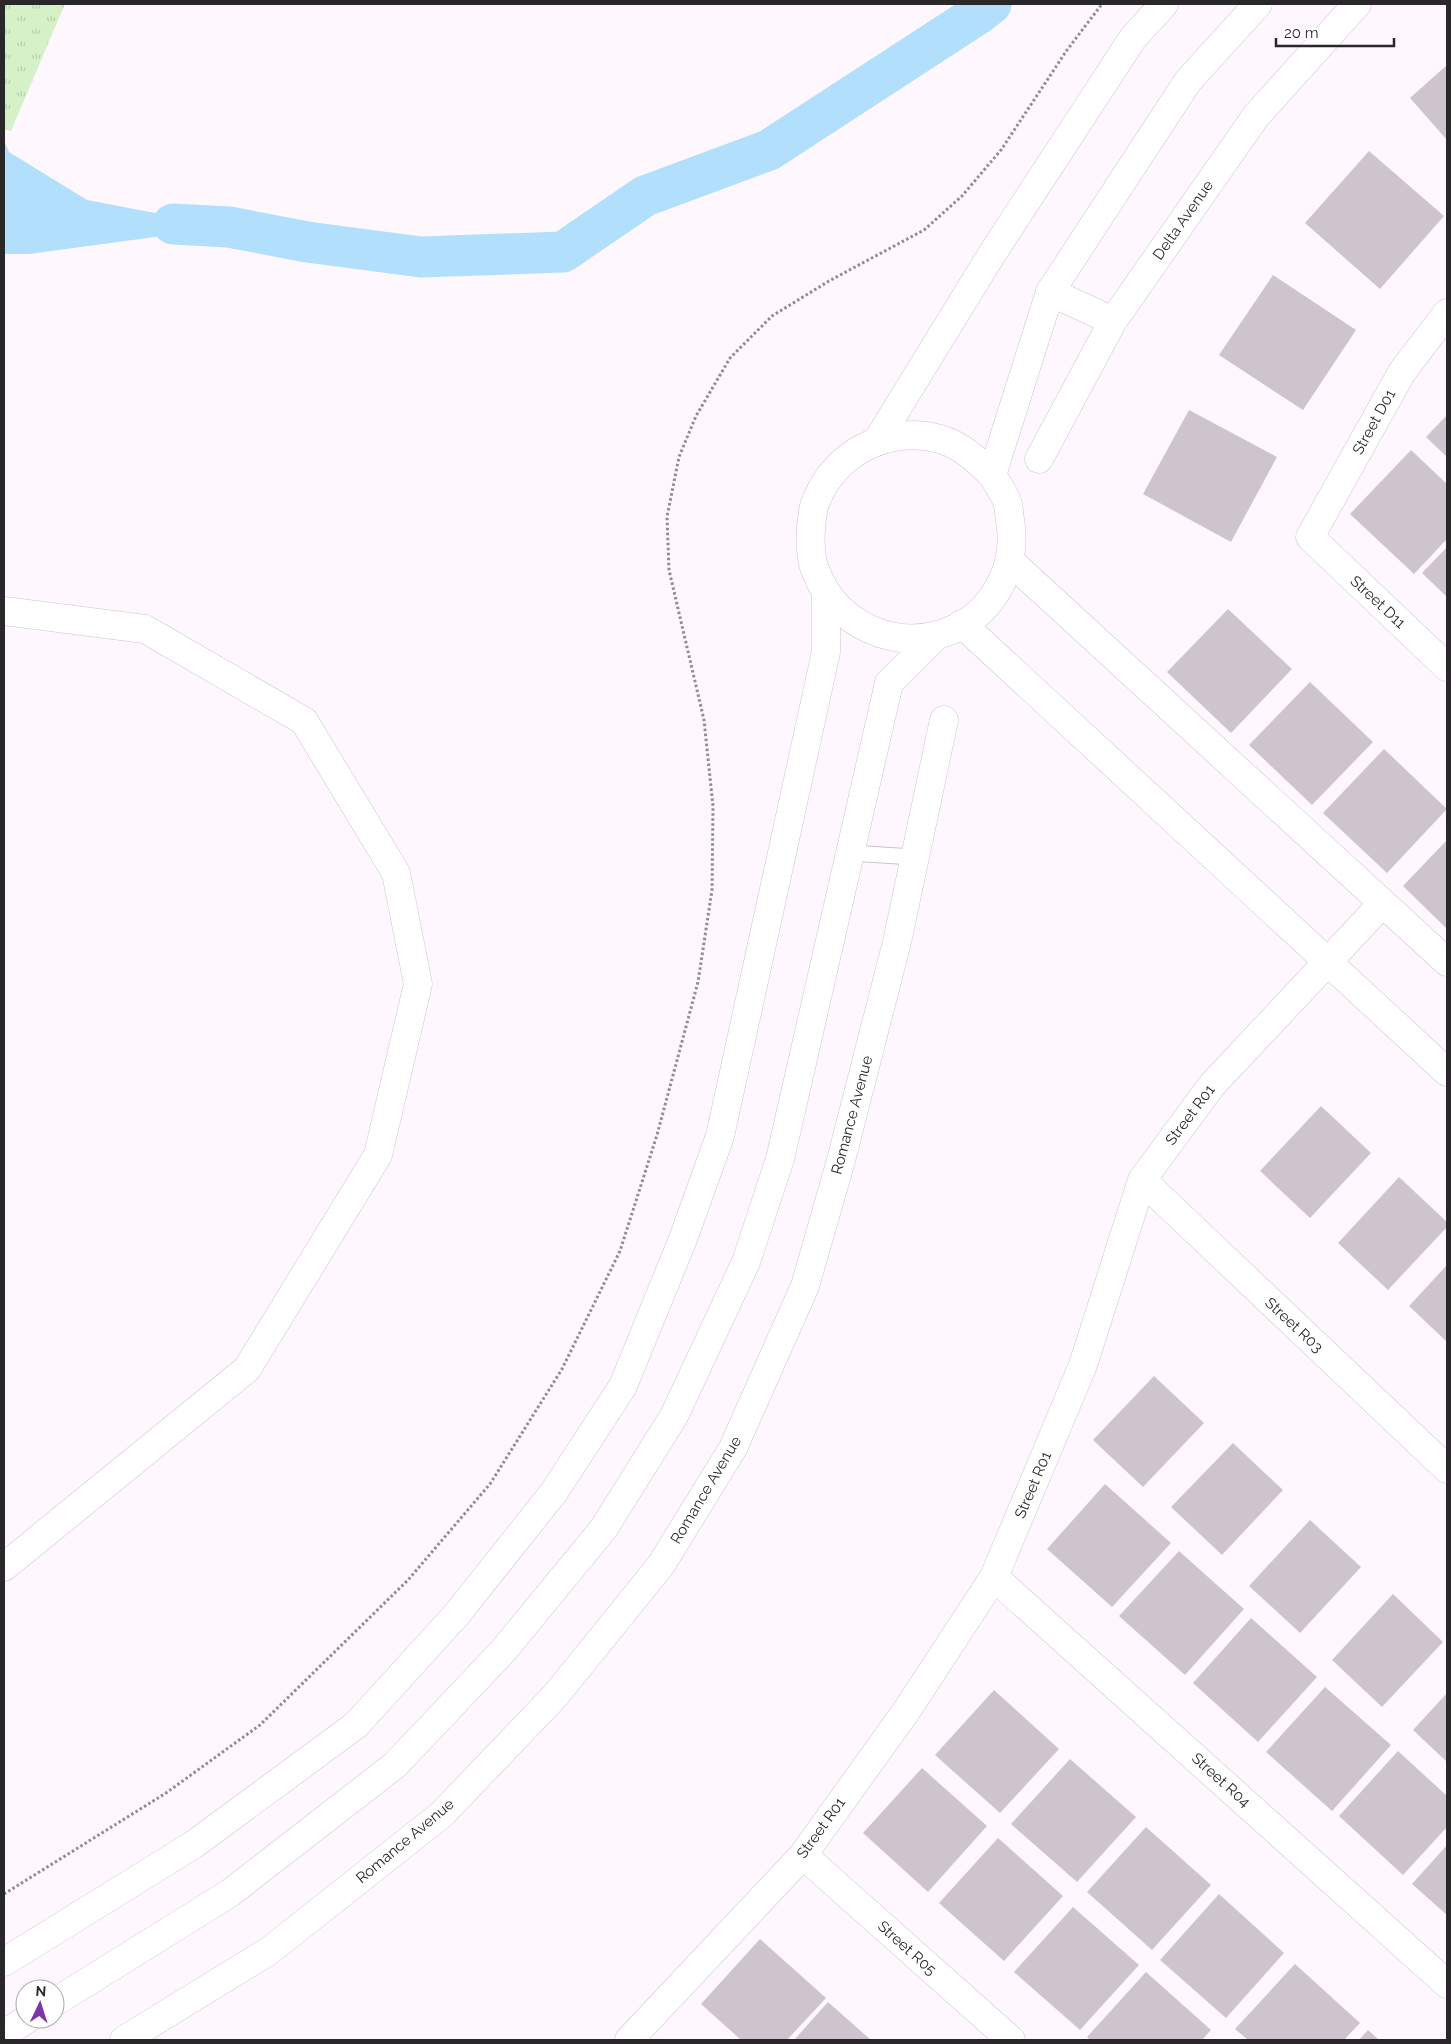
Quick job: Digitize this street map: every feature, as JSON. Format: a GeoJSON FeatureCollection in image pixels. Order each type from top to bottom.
{"type":"FeatureCollection","features":[{"type":"Feature","properties":{"kind":"street"},"geometry":{"type":"LineString","coordinates":[[877,441],[992,254],[1128,46],[1164,4]]}},
{"type":"Feature","properties":{"kind":"street"},"geometry":{"type":"LineString","coordinates":[[992,475],[1050,292],[1188,81],[1258,4]]}},
{"type":"Feature","properties":{"kind":"street","name":"Delta Avenue"},"geometry":{"type":"LineString","coordinates":[[1040,459],[1112,321],[1256,116],[1357,4]]}},
{"type":"Feature","properties":{"kind":"street"},"geometry":{"type":"LineString","coordinates":[[1050,292],[1112,321]]}},
{"type":"Feature","properties":{"kind":"street","name":"Street D01"},"geometry":{"type":"LineString","coordinates":[[1310,537],[1402,372],[1447,314]]}},
{"type":"Feature","properties":{"kind":"street"},"geometry":{"type":"LineString","coordinates":[[908,435],[940,439],[969,453],[992,475],[1008,502],[1013,535],[1010,561],[1000,586],[984,608],[962,624],[937,635],[905,638],[875,632],[848,616],[826,593],[813,565],[809,535],[814,505],[828,477],[850,455],[877,441],[908,435]]}},
{"type":"Feature","properties":{"kind":"street","name":"Street D11"},"geometry":{"type":"LineString","coordinates":[[1310,537],[1447,667]]}},
{"type":"Feature","properties":{"kind":"street"},"geometry":{"type":"LineString","coordinates":[[1010,561],[1447,962]]}},
{"type":"Feature","properties":{"kind":"street"},"geometry":{"type":"LineString","coordinates":[[4,1962],[193,1845],[356,1725],[457,1614],[554,1492],[623,1386],[683,1239],[720,1136],[826,652],[826,593]]}},
{"type":"Feature","properties":{"kind":"street"},"geometry":{"type":"LineString","coordinates":[[4,611],[145,629],[304,721],[396,873],[418,984],[378,1155],[247,1369],[4,1567]]}},
{"type":"Feature","properties":{"kind":"street"},"geometry":{"type":"LineString","coordinates":[[962,624],[1447,1072]]}},
{"type":"Feature","properties":{"kind":"street"},"geometry":{"type":"LineString","coordinates":[[65,1996],[230,1893],[395,1764],[503,1651],[604,1528],[674,1416],[746,1262],[780,1159],[889,683],[937,635]]}},
{"type":"Feature","properties":{"kind":"street","name":"Romance Avenue"},"geometry":{"type":"LineString","coordinates":[[124,2040],[270,1952],[441,1815],[555,1696],[661,1565],[733,1448],[805,1286],[840,1164],[897,942],[944,720]]}},
{"type":"Feature","properties":{"kind":"street","name":"Street R01"},"geometry":{"type":"LineString","coordinates":[[629,2040],[803,1856],[907,1710],[994,1577],[1083,1365],[1142,1180],[1212,1085],[1383,903]]}},
{"type":"Feature","properties":{"kind":"street","name":"Street R03"},"geometry":{"type":"LineString","coordinates":[[1142,1180],[1447,1469]]}},
{"type":"Feature","properties":{"kind":"street","name":"Street R04"},"geometry":{"type":"LineString","coordinates":[[994,1577],[1447,1984]]}},
{"type":"Feature","properties":{"kind":"street","name":"Street R05"},"geometry":{"type":"LineString","coordinates":[[803,1856],[1011,2040]]}},
{"type":"Feature","properties":{"kind":"street"},"geometry":{"type":"LineString","coordinates":[[4,2034],[15,2027]]}},
{"type":"Feature","properties":{"kind":"lane"},"geometry":{"type":"LineString","coordinates":[[851,853],[914,858]]}},
{"type":"Feature","properties":{"kind":"path"},"geometry":{"type":"LineString","coordinates":[[4,1894],[166,1793],[260,1725],[408,1580],[490,1484],[562,1369],[620,1251],[643,1180],[698,982],[712,890],[713,806],[704,720],[669,570],[667,517],[679,457],[696,416],[730,358],[772,316],[829,281],[924,230],[962,196],[1001,150],[1067,50],[1102,4]]}},
{"type":"Feature","properties":{"kind":"green space"},"geometry":{"type":"Polygon","coordinates":[[[4,4],[65,4],[11,131],[4,129],[4,4]]]}},
{"type":"Feature","properties":{"kind":"water"},"geometry":{"type":"Polygon","coordinates":[[[4,141],[9,152],[87,200],[229,227],[29,254],[4,254],[4,141]]]}},
{"type":"Feature","properties":{"kind":"building"},"geometry":{"type":"Polygon","coordinates":[[[1447,65],[1447,140],[1410,98],[1447,65]]]}},
{"type":"Feature","properties":{"kind":"building"},"geometry":{"type":"Polygon","coordinates":[[[1369,151],[1444,216],[1380,289],[1305,223],[1369,151]]]}},
{"type":"Feature","properties":{"kind":"building"},"geometry":{"type":"Polygon","coordinates":[[[1273,275],[1356,330],[1303,410],[1219,355],[1273,275]]]}},
{"type":"Feature","properties":{"kind":"building"},"geometry":{"type":"Polygon","coordinates":[[[1189,410],[1277,457],[1231,542],[1143,494],[1189,410]]]}},
{"type":"Feature","properties":{"kind":"building"},"geometry":{"type":"Polygon","coordinates":[[[1447,415],[1447,457],[1426,437],[1447,415]]]}},
{"type":"Feature","properties":{"kind":"building"},"geometry":{"type":"Polygon","coordinates":[[[1411,450],[1447,484],[1447,539],[1414,574],[1350,514],[1411,450]]]}},
{"type":"Feature","properties":{"kind":"building"},"geometry":{"type":"Polygon","coordinates":[[[1447,547],[1447,597],[1422,573],[1447,547]]]}},
{"type":"Feature","properties":{"kind":"building"},"geometry":{"type":"Polygon","coordinates":[[[1228,609],[1292,669],[1231,733],[1167,672],[1228,609]]]}},
{"type":"Feature","properties":{"kind":"building"},"geometry":{"type":"Polygon","coordinates":[[[1310,682],[1373,742],[1312,805],[1249,745],[1310,682]]]}},
{"type":"Feature","properties":{"kind":"building"},"geometry":{"type":"Polygon","coordinates":[[[1384,749],[1447,809],[1387,873],[1323,813],[1384,749]]]}},
{"type":"Feature","properties":{"kind":"building"},"geometry":{"type":"Polygon","coordinates":[[[1447,840],[1447,929],[1403,886],[1447,840]]]}},
{"type":"Feature","properties":{"kind":"building"},"geometry":{"type":"Polygon","coordinates":[[[1321,1106],[1371,1153],[1310,1218],[1260,1171],[1321,1106]]]}},
{"type":"Feature","properties":{"kind":"building"},"geometry":{"type":"Polygon","coordinates":[[[1399,1177],[1447,1222],[1447,1227],[1388,1290],[1338,1243],[1399,1177]]]}},
{"type":"Feature","properties":{"kind":"building"},"geometry":{"type":"Polygon","coordinates":[[[1447,1265],[1447,1342],[1409,1306],[1447,1265]]]}},
{"type":"Feature","properties":{"kind":"building"},"geometry":{"type":"Polygon","coordinates":[[[1154,1376],[1204,1423],[1143,1487],[1093,1440],[1154,1376]]]}},
{"type":"Feature","properties":{"kind":"building"},"geometry":{"type":"Polygon","coordinates":[[[1233,1443],[1283,1490],[1222,1555],[1171,1507],[1233,1443]]]}},
{"type":"Feature","properties":{"kind":"building"},"geometry":{"type":"Polygon","coordinates":[[[1105,1484],[1171,1543],[1112,1607],[1047,1549],[1105,1484]]]}},
{"type":"Feature","properties":{"kind":"building"},"geometry":{"type":"Polygon","coordinates":[[[1310,1520],[1361,1567],[1300,1633],[1249,1586],[1310,1520]]]}},
{"type":"Feature","properties":{"kind":"building"},"geometry":{"type":"Polygon","coordinates":[[[1179,1551],[1244,1609],[1185,1675],[1119,1616],[1179,1551]]]}},
{"type":"Feature","properties":{"kind":"building"},"geometry":{"type":"Polygon","coordinates":[[[1393,1594],[1443,1642],[1382,1707],[1332,1660],[1393,1594]]]}},
{"type":"Feature","properties":{"kind":"building"},"geometry":{"type":"Polygon","coordinates":[[[1251,1618],[1317,1677],[1258,1742],[1193,1683],[1251,1618]]]}},
{"type":"Feature","properties":{"kind":"building"},"geometry":{"type":"Polygon","coordinates":[[[1325,1687],[1391,1745],[1332,1811],[1266,1752],[1325,1687]]]}},
{"type":"Feature","properties":{"kind":"building"},"geometry":{"type":"Polygon","coordinates":[[[994,1690],[1059,1749],[1000,1813],[935,1755],[994,1690]]]}},
{"type":"Feature","properties":{"kind":"building"},"geometry":{"type":"Polygon","coordinates":[[[1447,1693],[1447,1762],[1413,1730],[1447,1693]]]}},
{"type":"Feature","properties":{"kind":"building"},"geometry":{"type":"Polygon","coordinates":[[[1398,1751],[1447,1796],[1447,1827],[1403,1875],[1339,1816],[1398,1751]]]}},
{"type":"Feature","properties":{"kind":"building"},"geometry":{"type":"Polygon","coordinates":[[[1070,1759],[1136,1817],[1077,1882],[1011,1824],[1070,1759]]]}},
{"type":"Feature","properties":{"kind":"building"},"geometry":{"type":"Polygon","coordinates":[[[922,1768],[987,1826],[928,1892],[863,1833],[922,1768]]]}},
{"type":"Feature","properties":{"kind":"building"},"geometry":{"type":"Polygon","coordinates":[[[1146,1827],[1211,1885],[1152,1950],[1087,1892],[1146,1827]]]}},
{"type":"Feature","properties":{"kind":"building"},"geometry":{"type":"Polygon","coordinates":[[[998,1838],[1063,1896],[1004,1961],[939,1903],[998,1838]]]}},
{"type":"Feature","properties":{"kind":"building"},"geometry":{"type":"Polygon","coordinates":[[[1447,1845],[1447,1915],[1412,1884],[1447,1845]]]}},
{"type":"Feature","properties":{"kind":"building"},"geometry":{"type":"Polygon","coordinates":[[[1219,1894],[1284,1953],[1226,2018],[1160,1960],[1219,1894]]]}},
{"type":"Feature","properties":{"kind":"building"},"geometry":{"type":"Polygon","coordinates":[[[1073,1907],[1139,1965],[1080,2030],[1014,1972],[1073,1907]]]}},
{"type":"Feature","properties":{"kind":"building"},"geometry":{"type":"Polygon","coordinates":[[[760,1939],[826,1998],[787,2040],[741,2040],[701,2004],[760,1939]]]}},
{"type":"Feature","properties":{"kind":"building"},"geometry":{"type":"Polygon","coordinates":[[[1295,1964],[1360,2023],[1344,2040],[1248,2040],[1235,2029],[1295,1964]]]}},
{"type":"Feature","properties":{"kind":"building"},"geometry":{"type":"Polygon","coordinates":[[[1146,1972],[1211,2030],[1202,2040],[1090,2040],[1087,2037],[1146,1972]]]}},
{"type":"Feature","properties":{"kind":"building"},"geometry":{"type":"Polygon","coordinates":[[[828,2002],[871,2040],[794,2040],[828,2002]]]}},
{"type":"Feature","properties":{"kind":"building"},"geometry":{"type":"Polygon","coordinates":[[[1368,2030],[1379,2040],[1359,2040],[1368,2030]]]}},
{"type":"Feature","properties":{"kind":"waterway"},"geometry":{"type":"LineString","coordinates":[[173,224],[229,227],[307,242],[421,257],[563,252],[645,196],[769,150],[991,4]]}}]}
